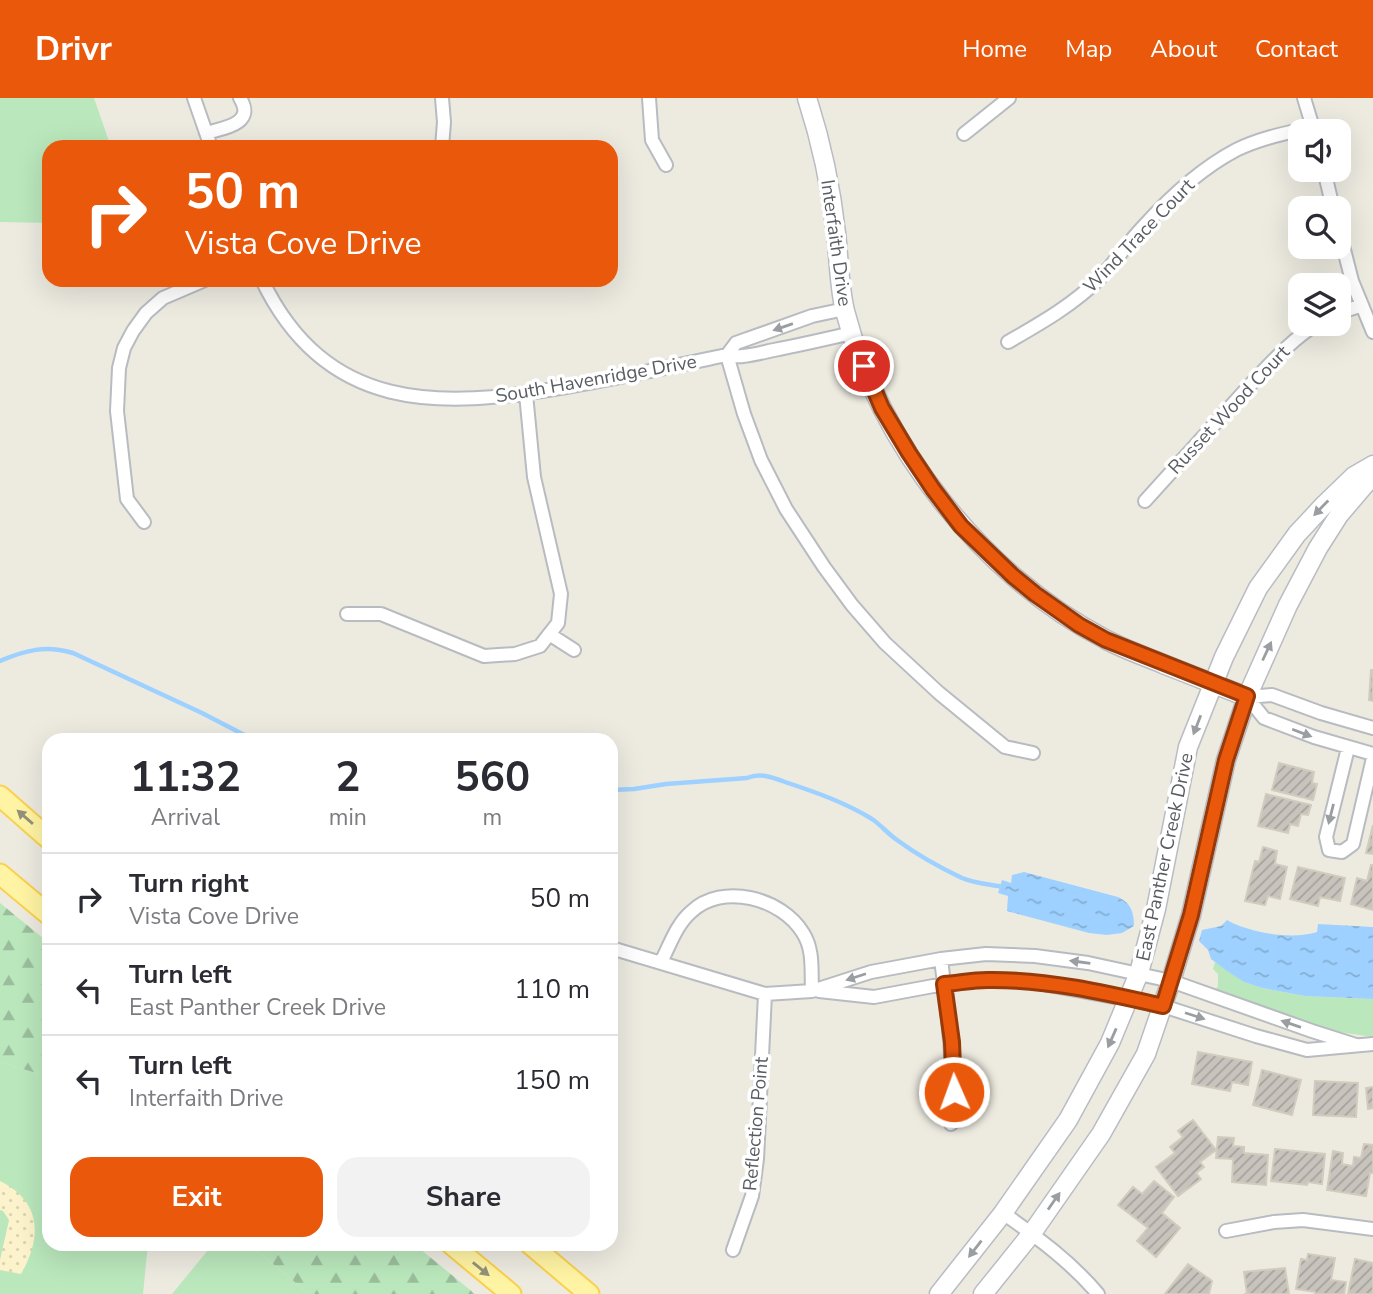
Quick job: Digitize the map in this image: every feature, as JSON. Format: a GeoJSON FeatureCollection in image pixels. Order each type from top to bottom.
{"type":"FeatureCollection","features":[{"type":"Feature","properties":{"kind":"main road"},"geometry":{"type":"LineString","coordinates":[[0,796],[42,833]]}},
{"type":"Feature","properties":{"kind":"main road"},"geometry":{"type":"LineString","coordinates":[[0,874],[42,909]]}},
{"type":"Feature","properties":{"kind":"main road"},"geometry":{"type":"LineString","coordinates":[[459,1251],[511,1294]]}},
{"type":"Feature","properties":{"kind":"main road"},"geometry":{"type":"LineString","coordinates":[[538,1251],[589,1294]]}},
{"type":"Feature","properties":{"kind":"street"},"geometry":{"type":"LineString","coordinates":[[194,98],[208,140]]}},
{"type":"Feature","properties":{"kind":"street"},"geometry":{"type":"LineString","coordinates":[[206,133],[237,123],[241,119],[245,109],[240,98]]}},
{"type":"Feature","properties":{"kind":"street"},"geometry":{"type":"LineString","coordinates":[[442,98],[443,140]]}},
{"type":"Feature","properties":{"kind":"street"},"geometry":{"type":"LineString","coordinates":[[649,98],[652,140],[666,165]]}},
{"type":"Feature","properties":{"kind":"street","name":"Interfaith Drive"},"geometry":{"type":"LineString","coordinates":[[807,98],[828,182],[845,309],[852,333],[882,408],[909,453],[961,526],[1035,594],[1079,625],[1132,651],[1247,696]]}},
{"type":"Feature","properties":{"kind":"street"},"geometry":{"type":"LineString","coordinates":[[964,134],[1009,98]]}},
{"type":"Feature","properties":{"kind":"street"},"geometry":{"type":"LineString","coordinates":[[1304,98],[1310,119]]}},
{"type":"Feature","properties":{"kind":"street","name":"Wind Trace Court"},"geometry":{"type":"LineString","coordinates":[[1008,342],[1076,300],[1101,277],[1141,229],[1200,173],[1255,142],[1288,135]]}},
{"type":"Feature","properties":{"kind":"street"},"geometry":{"type":"LineString","coordinates":[[1346,259],[1352,281],[1373,332]]}},
{"type":"Feature","properties":{"kind":"street"},"geometry":{"type":"LineString","coordinates":[[144,522],[127,499],[117,411],[119,368],[132,331],[146,313],[163,298],[189,287]]}},
{"type":"Feature","properties":{"kind":"street","name":"South Havenridge Drive"},"geometry":{"type":"LineString","coordinates":[[266,287],[281,316],[299,338],[326,362],[354,380],[376,389],[426,398],[486,399],[526,394],[727,355],[741,356],[812,343],[852,333]]}},
{"type":"Feature","properties":{"kind":"street"},"geometry":{"type":"LineString","coordinates":[[1351,309],[1362,305]]}},
{"type":"Feature","properties":{"kind":"street","name":"South Havenridge Drive"},"geometry":{"type":"LineString","coordinates":[[727,355],[736,342],[812,316],[845,309]]}},
{"type":"Feature","properties":{"kind":"street","name":"Russet Wood Court"},"geometry":{"type":"LineString","coordinates":[[1145,501],[1208,429],[1299,336]]}},
{"type":"Feature","properties":{"kind":"street"},"geometry":{"type":"LineString","coordinates":[[727,355],[761,460],[786,509],[852,605],[885,643],[976,724],[1005,747],[1033,753]]}},
{"type":"Feature","properties":{"kind":"street"},"geometry":{"type":"LineString","coordinates":[[347,614],[381,614],[484,656],[515,654],[540,646],[558,623],[561,594],[534,477],[526,394]]}},
{"type":"Feature","properties":{"kind":"street","name":"East Panther Creek Drive"},"geometry":{"type":"LineString","coordinates":[[939,1294],[1003,1213],[1068,1120],[1110,1043],[1139,973],[1156,909],[1188,747],[1213,683],[1258,588],[1297,534],[1354,476],[1373,465]]}},
{"type":"Feature","properties":{"kind":"street","name":"East Panther Creek Drive"},"geometry":{"type":"LineString","coordinates":[[983,1294],[1032,1233],[1101,1134],[1146,1054],[1191,915],[1226,760],[1247,696],[1288,605],[1318,548],[1339,515],[1373,475]]}},
{"type":"Feature","properties":{"kind":"street"},"geometry":{"type":"LineString","coordinates":[[549,634],[574,650]]}},
{"type":"Feature","properties":{"kind":"street"},"geometry":{"type":"LineString","coordinates":[[1247,696],[1272,695],[1373,728]]}},
{"type":"Feature","properties":{"kind":"street"},"geometry":{"type":"LineString","coordinates":[[1247,696],[1264,718],[1373,756],[1353,844],[1342,852],[1329,850],[1326,837],[1348,748]]}},
{"type":"Feature","properties":{"kind":"street"},"geometry":{"type":"LineString","coordinates":[[662,962],[677,928],[691,911],[708,900],[725,896],[742,897],[778,908],[803,933],[811,950],[812,991]]}},
{"type":"Feature","properties":{"kind":"street"},"geometry":{"type":"LineString","coordinates":[[618,950],[765,994],[812,991],[874,997],[944,984],[985,980],[1032,982],[1163,1006],[1307,1050],[1373,1044]]}},
{"type":"Feature","properties":{"kind":"street"},"geometry":{"type":"LineString","coordinates":[[812,991],[871,972],[941,960],[986,954],[1035,956],[1088,963],[1171,981],[1356,1045]]}},
{"type":"Feature","properties":{"kind":"street"},"geometry":{"type":"LineString","coordinates":[[941,960],[952,1042],[954,1092],[951,1125]]}},
{"type":"Feature","properties":{"kind":"street","name":"Reflection Point"},"geometry":{"type":"LineString","coordinates":[[733,1250],[752,1196],[757,1158],[765,994]]}},
{"type":"Feature","properties":{"kind":"street"},"geometry":{"type":"LineString","coordinates":[[1003,1213],[1032,1233],[1084,1277],[1098,1294]]}},
{"type":"Feature","properties":{"kind":"street"},"geometry":{"type":"LineString","coordinates":[[1226,1231],[1274,1222],[1303,1220],[1373,1229]]}},
{"type":"Feature","properties":{"kind":"green space"},"geometry":{"type":"Polygon","coordinates":[[[0,98],[94,98],[109,140],[42,140],[42,223],[0,222],[0,98]]]}},
{"type":"Feature","properties":{"kind":"green space"},"geometry":{"type":"Polygon","coordinates":[[[0,903],[42,937],[42,1075],[0,1062],[0,903]]]}},
{"type":"Feature","properties":{"kind":"green space"},"geometry":{"type":"Polygon","coordinates":[[[1215,962],[1244,982],[1262,988],[1305,996],[1373,999],[1373,1037],[1326,1030],[1215,991],[1218,974],[1213,969],[1215,962]]]}},
{"type":"Feature","properties":{"kind":"green space"},"geometry":{"type":"Polygon","coordinates":[[[0,1062],[42,1075],[42,1251],[147,1251],[143,1294],[0,1294],[0,1062]]]}},
{"type":"Feature","properties":{"kind":"green space"},"geometry":{"type":"Polygon","coordinates":[[[207,1251],[257,1251],[309,1294],[172,1294],[207,1251]]]}},
{"type":"Feature","properties":{"kind":"green space"},"geometry":{"type":"Polygon","coordinates":[[[257,1251],[423,1251],[475,1294],[309,1294],[257,1251]]]}},
{"type":"Feature","properties":{"kind":"sand"},"geometry":{"type":"Polygon","coordinates":[[[0,1181],[24,1199],[34,1222],[32,1247],[21,1274],[0,1270],[9,1220],[0,1210],[0,1181]]]}},
{"type":"Feature","properties":{"kind":"water"},"geometry":{"type":"Polygon","coordinates":[[[1024,872],[1118,897],[1131,908],[1134,926],[1122,933],[1089,933],[1007,911],[1008,896],[998,893],[1002,880],[1011,883],[1012,875],[1024,872]]]}},
{"type":"Feature","properties":{"kind":"water"},"geometry":{"type":"Polygon","coordinates":[[[1227,920],[1247,928],[1284,935],[1317,932],[1318,924],[1373,927],[1373,999],[1305,996],[1244,982],[1211,959],[1208,950],[1199,941],[1202,930],[1221,926],[1227,920]]]}},
{"type":"Feature","properties":{"kind":"building"},"geometry":{"type":"Polygon","coordinates":[[[1373,670],[1373,701],[1369,700],[1373,670]]]}},
{"type":"Feature","properties":{"kind":"building"},"geometry":{"type":"Polygon","coordinates":[[[1279,763],[1314,772],[1312,783],[1317,784],[1313,800],[1272,790],[1279,763]]]}},
{"type":"Feature","properties":{"kind":"building"},"geometry":{"type":"Polygon","coordinates":[[[1266,794],[1311,805],[1308,815],[1301,814],[1298,826],[1290,824],[1288,833],[1258,826],[1266,794]]]}},
{"type":"Feature","properties":{"kind":"building"},"geometry":{"type":"Polygon","coordinates":[[[1373,825],[1373,854],[1366,853],[1373,825]]]}},
{"type":"Feature","properties":{"kind":"building"},"geometry":{"type":"Polygon","coordinates":[[[1263,847],[1277,851],[1275,864],[1287,867],[1280,899],[1268,896],[1265,905],[1245,901],[1255,861],[1259,862],[1263,847]]]}},
{"type":"Feature","properties":{"kind":"building"},"geometry":{"type":"Polygon","coordinates":[[[1371,865],[1373,910],[1351,904],[1357,878],[1367,881],[1371,865]]]}},
{"type":"Feature","properties":{"kind":"building"},"geometry":{"type":"Polygon","coordinates":[[[1298,867],[1345,878],[1340,901],[1320,897],[1318,906],[1290,899],[1298,867]]]}},
{"type":"Feature","properties":{"kind":"building"},"geometry":{"type":"Polygon","coordinates":[[[1198,1052],[1252,1062],[1248,1085],[1232,1082],[1230,1091],[1192,1084],[1198,1052]]]}},
{"type":"Feature","properties":{"kind":"building"},"geometry":{"type":"Polygon","coordinates":[[[1262,1070],[1301,1080],[1292,1115],[1253,1105],[1262,1070]]]}},
{"type":"Feature","properties":{"kind":"building"},"geometry":{"type":"Polygon","coordinates":[[[1315,1081],[1358,1083],[1356,1117],[1313,1115],[1315,1081]]]}},
{"type":"Feature","properties":{"kind":"building"},"geometry":{"type":"Polygon","coordinates":[[[1373,1087],[1373,1108],[1368,1109],[1366,1088],[1373,1087]]]}},
{"type":"Feature","properties":{"kind":"building"},"geometry":{"type":"Polygon","coordinates":[[[1193,1120],[1216,1150],[1200,1162],[1204,1167],[1196,1173],[1201,1179],[1178,1196],[1156,1167],[1175,1153],[1170,1147],[1183,1137],[1178,1131],[1193,1120]]]}},
{"type":"Feature","properties":{"kind":"building"},"geometry":{"type":"Polygon","coordinates":[[[1218,1137],[1234,1138],[1233,1146],[1244,1147],[1244,1153],[1268,1155],[1266,1185],[1232,1182],[1233,1159],[1216,1158],[1218,1137]]]}},
{"type":"Feature","properties":{"kind":"building"},"geometry":{"type":"Polygon","coordinates":[[[1364,1144],[1373,1145],[1373,1173],[1370,1173],[1366,1196],[1327,1190],[1333,1151],[1343,1153],[1342,1164],[1353,1166],[1354,1157],[1361,1158],[1364,1144]]]}},
{"type":"Feature","properties":{"kind":"building"},"geometry":{"type":"Polygon","coordinates":[[[1275,1149],[1325,1154],[1322,1184],[1271,1181],[1275,1149]]]}},
{"type":"Feature","properties":{"kind":"building"},"geometry":{"type":"Polygon","coordinates":[[[1154,1181],[1174,1197],[1162,1213],[1180,1228],[1156,1257],[1137,1241],[1148,1228],[1118,1205],[1133,1187],[1142,1194],[1154,1181]]]}},
{"type":"Feature","properties":{"kind":"building"},"geometry":{"type":"Polygon","coordinates":[[[1308,1254],[1335,1258],[1331,1280],[1346,1282],[1344,1294],[1315,1294],[1296,1289],[1301,1259],[1307,1260],[1308,1254]]]}},
{"type":"Feature","properties":{"kind":"building"},"geometry":{"type":"Polygon","coordinates":[[[1355,1259],[1373,1263],[1373,1294],[1348,1294],[1355,1259]]]}},
{"type":"Feature","properties":{"kind":"building"},"geometry":{"type":"Polygon","coordinates":[[[1188,1264],[1212,1281],[1209,1294],[1165,1294],[1188,1264]]]}},
{"type":"Feature","properties":{"kind":"building"},"geometry":{"type":"Polygon","coordinates":[[[1285,1268],[1289,1294],[1247,1294],[1244,1272],[1285,1268]]]}},
{"type":"Feature","properties":{"kind":"waterway"},"geometry":{"type":"LineString","coordinates":[[0,661],[36,650],[53,649],[73,653],[241,733]]}},
{"type":"Feature","properties":{"kind":"waterway"},"geometry":{"type":"LineString","coordinates":[[618,790],[768,776],[862,813],[912,850],[962,878],[1004,887]]}},
{"type":"Feature","properties":{"kind":"route"},"geometry":{"type":"LineString","coordinates":[[864,366],[882,408],[933,489],[961,526],[1013,576],[1079,625],[1106,640],[1247,696],[1226,760],[1191,915],[1163,1006],[1032,982],[985,980],[944,984],[952,1042],[954,1092]]}}]}
